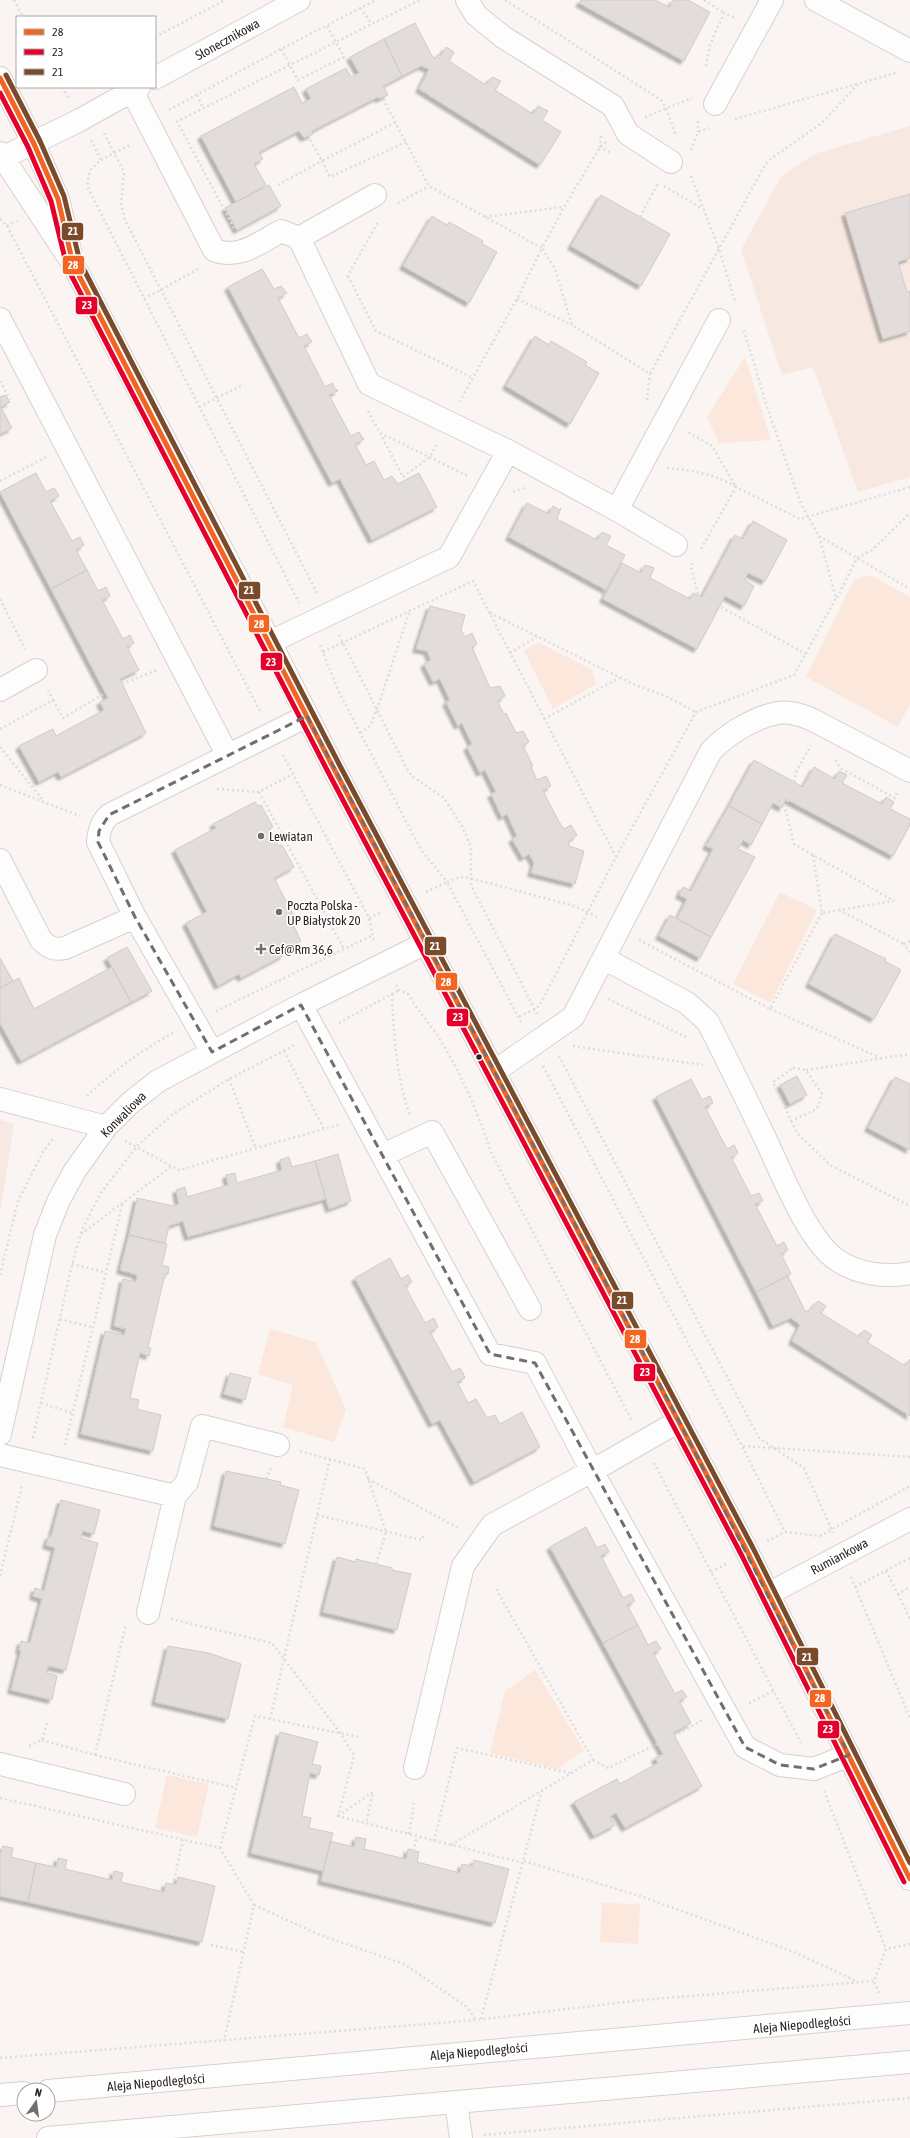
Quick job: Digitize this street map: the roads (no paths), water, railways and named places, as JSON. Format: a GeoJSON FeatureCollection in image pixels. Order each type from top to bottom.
{"type":"FeatureCollection","features":[{"type":"Feature","properties":{"kind":"street","name":"Słonecznikowa"},"geometry":{"type":"LineString","coordinates":[[156,77],[299,0]]}},
{"type":"Feature","properties":{"kind":"street"},"geometry":{"type":"LineString","coordinates":[[467,0],[476,15],[503,37],[613,106],[628,134],[671,162]]}},
{"type":"Feature","properties":{"kind":"street"},"geometry":{"type":"LineString","coordinates":[[716,104],[772,0]]}},
{"type":"Feature","properties":{"kind":"street"},"geometry":{"type":"LineString","coordinates":[[816,0],[910,51]]}},
{"type":"Feature","properties":{"kind":"street"},"geometry":{"type":"LineString","coordinates":[[0,78],[34,144],[58,199],[73,264]]}},
{"type":"Feature","properties":{"kind":"street"},"geometry":{"type":"LineString","coordinates":[[676,545],[618,510],[508,450],[369,384],[299,238],[281,231],[237,254],[224,254],[214,250],[151,127],[136,89],[34,144],[1,156],[73,264],[307,716],[747,1551],[910,1879]]}},
{"type":"Feature","properties":{"kind":"street"},"geometry":{"type":"LineString","coordinates":[[299,238],[383,201]]}},
{"type":"Feature","properties":{"kind":"street"},"geometry":{"type":"LineString","coordinates":[[0,319],[228,756]]}},
{"type":"Feature","properties":{"kind":"street"},"geometry":{"type":"LineString","coordinates":[[618,510],[719,320]]}},
{"type":"Feature","properties":{"kind":"street"},"geometry":{"type":"LineString","coordinates":[[270,642],[449,557],[508,450]]}},
{"type":"Feature","properties":{"kind":"street"},"geometry":{"type":"LineString","coordinates":[[0,690],[36,670]]}},
{"type":"Feature","properties":{"kind":"street"},"geometry":{"type":"LineString","coordinates":[[495,1071],[545,1043],[573,1017],[605,959],[711,751],[723,738],[741,728],[778,713],[795,713],[821,724],[910,771]]}},
{"type":"Feature","properties":{"kind":"street"},"geometry":{"type":"LineString","coordinates":[[212,1052],[135,917],[98,842],[99,831],[103,821],[109,815],[307,716]]}},
{"type":"Feature","properties":{"kind":"street"},"geometry":{"type":"LineString","coordinates":[[0,860],[41,940],[48,947],[56,950],[65,948],[135,917]]}},
{"type":"Feature","properties":{"kind":"street","name":"Konwaliowa"},"geometry":{"type":"LineString","coordinates":[[0,1431],[45,1235],[58,1202],[71,1178],[104,1129],[130,1103],[158,1081],[301,1004],[426,943]]}},
{"type":"Feature","properties":{"kind":"street"},"geometry":{"type":"LineString","coordinates":[[605,959],[687,1002],[708,1022],[803,1216],[825,1250],[837,1260],[853,1268],[869,1273],[910,1273]]}},
{"type":"Feature","properties":{"kind":"street"},"geometry":{"type":"LineString","coordinates":[[301,1004],[490,1354],[535,1363],[592,1471],[745,1747],[780,1765],[814,1769],[849,1756]]}},
{"type":"Feature","properties":{"kind":"street"},"geometry":{"type":"LineString","coordinates":[[0,1099],[104,1129]]}},
{"type":"Feature","properties":{"kind":"street"},"geometry":{"type":"LineString","coordinates":[[383,1155],[432,1132],[530,1309]]}},
{"type":"Feature","properties":{"kind":"street"},"geometry":{"type":"LineString","coordinates":[[415,1768],[463,1566],[492,1525],[592,1471],[679,1421]]}},
{"type":"Feature","properties":{"kind":"street"},"geometry":{"type":"LineString","coordinates":[[148,1613],[175,1496],[188,1482],[202,1426],[278,1445]]}},
{"type":"Feature","properties":{"kind":"street"},"geometry":{"type":"LineString","coordinates":[[0,1455],[175,1496]]}},
{"type":"Feature","properties":{"kind":"street","name":"Rumiankowa"},"geometry":{"type":"LineString","coordinates":[[768,1594],[910,1519]]}},
{"type":"Feature","properties":{"kind":"street"},"geometry":{"type":"LineString","coordinates":[[0,1764],[124,1794]]}},
{"type":"Feature","properties":{"kind":"street","name":"Aleja Niepodległości"},"geometry":{"type":"LineString","coordinates":[[56,2090],[910,2013]]}},
{"type":"Feature","properties":{"kind":"street"},"geometry":{"type":"LineString","coordinates":[[48,2138],[210,2132],[456,2102],[910,2062]]}},
{"type":"Feature","properties":{"kind":"street"},"geometry":{"type":"LineString","coordinates":[[0,2095],[16,2094]]}},
{"type":"Feature","properties":{"kind":"street"},"geometry":{"type":"LineString","coordinates":[[456,2102],[461,2138]]}},
{"type":"Feature","properties":{"kind":"place","name":"Lewiatan"},"geometry":{"type":"Point","coordinates":[261,836]}},
{"type":"Feature","properties":{"kind":"place","name":"Poczta Polska - UP Białystok 20"},"geometry":{"type":"Point","coordinates":[279,912]}},
{"type":"Feature","properties":{"kind":"place","name":"Cef@Rm 36,6"},"geometry":{"type":"Point","coordinates":[261,949]}}]}
